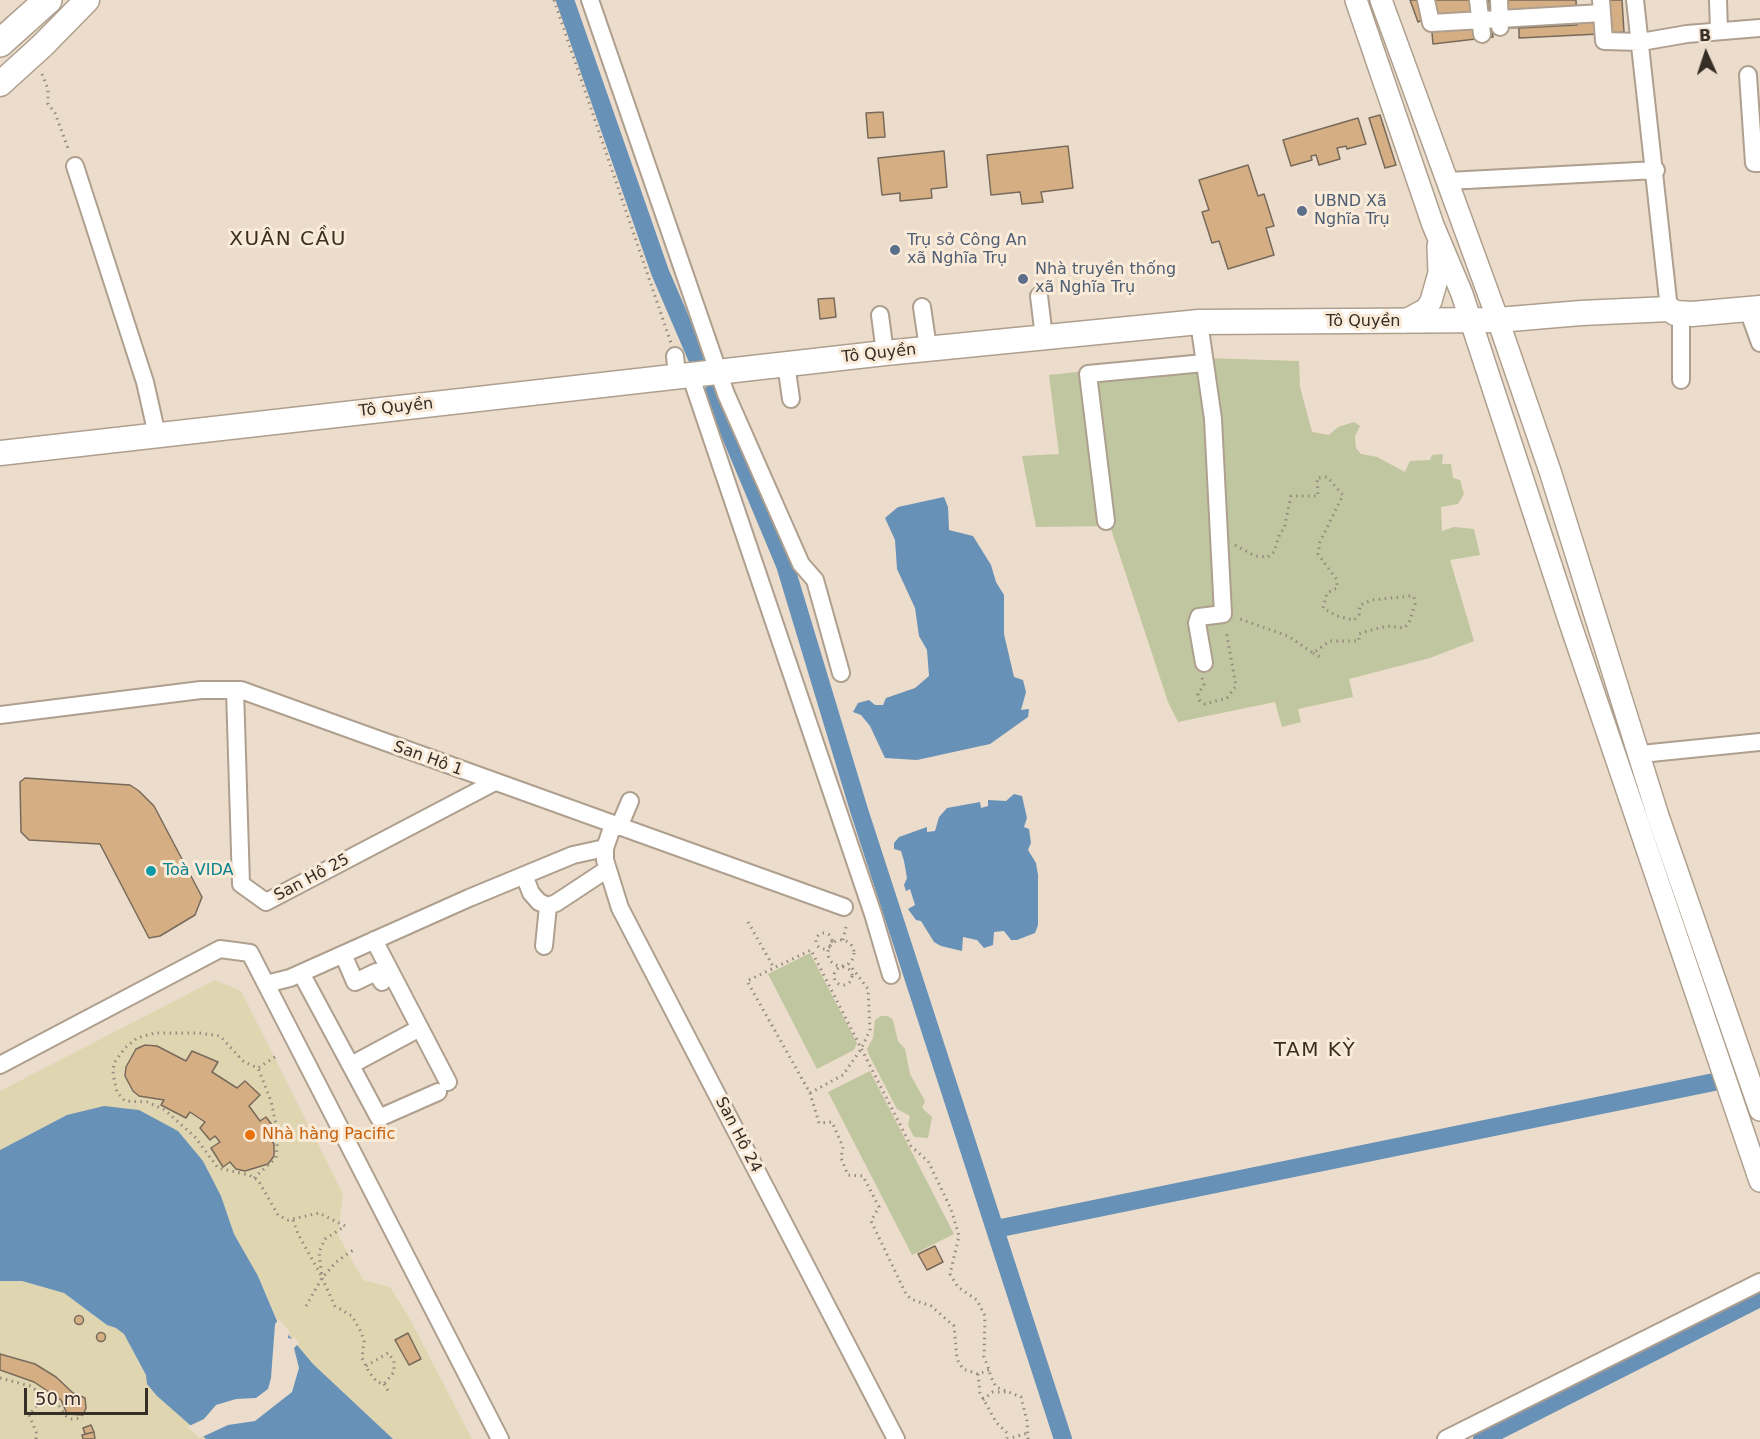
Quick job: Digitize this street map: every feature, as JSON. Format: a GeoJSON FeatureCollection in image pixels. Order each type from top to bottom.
{"type":"FeatureCollection","features":[{"type":"Feature","properties":{"kind":"main road"},"geometry":{"type":"LineString","coordinates":[[0,43],[48,0]]}},
{"type":"Feature","properties":{"kind":"main road"},"geometry":{"type":"LineString","coordinates":[[0,84],[43,45],[87,0]]}},
{"type":"Feature","properties":{"kind":"main road","name":"Tô Quyền"},"geometry":{"type":"LineString","coordinates":[[0,453],[681,369],[719,372],[928,348],[1199,322],[1402,322],[1468,318],[1498,320],[1754,309]]}},
{"type":"Feature","properties":{"kind":"street"},"geometry":{"type":"LineString","coordinates":[[590,0],[726,394],[801,564],[815,580],[841,673]]}},
{"type":"Feature","properties":{"kind":"street"},"geometry":{"type":"LineString","coordinates":[[1356,0],[1437,236],[1462,294],[1468,318],[1760,1181]]}},
{"type":"Feature","properties":{"kind":"street"},"geometry":{"type":"LineString","coordinates":[[1381,0],[1498,320],[1550,471],[1641,754],[1658,816],[1760,1110]]}},
{"type":"Feature","properties":{"kind":"street"},"geometry":{"type":"LineString","coordinates":[[1426,0],[1431,23],[1441,30],[1482,27],[1541,8],[1572,7],[1601,7],[1604,41],[1641,42],[1719,31],[1760,28]]}},
{"type":"Feature","properties":{"kind":"street"},"geometry":{"type":"LineString","coordinates":[[1438,0],[1441,30]]}},
{"type":"Feature","properties":{"kind":"street"},"geometry":{"type":"LineString","coordinates":[[1478,0],[1482,27]]}},
{"type":"Feature","properties":{"kind":"street"},"geometry":{"type":"LineString","coordinates":[[1499,0],[1505,21]]}},
{"type":"Feature","properties":{"kind":"street"},"geometry":{"type":"LineString","coordinates":[[1505,21],[1514,0]]}},
{"type":"Feature","properties":{"kind":"street"},"geometry":{"type":"LineString","coordinates":[[1635,0],[1675,311],[1681,380]]}},
{"type":"Feature","properties":{"kind":"street"},"geometry":{"type":"LineString","coordinates":[[1718,0],[1719,31]]}},
{"type":"Feature","properties":{"kind":"street"},"geometry":{"type":"LineString","coordinates":[[1748,75],[1756,167]]}},
{"type":"Feature","properties":{"kind":"street"},"geometry":{"type":"LineString","coordinates":[[75,166],[145,382],[157,435]]}},
{"type":"Feature","properties":{"kind":"street"},"geometry":{"type":"LineString","coordinates":[[1421,191],[1448,181],[1656,170]]}},
{"type":"Feature","properties":{"kind":"street"},"geometry":{"type":"LineString","coordinates":[[1402,322],[1426,309],[1437,288],[1440,264],[1437,236]]}},
{"type":"Feature","properties":{"kind":"street"},"geometry":{"type":"LineString","coordinates":[[1040,296],[1044,337]]}},
{"type":"Feature","properties":{"kind":"street"},"geometry":{"type":"LineString","coordinates":[[922,307],[928,348]]}},
{"type":"Feature","properties":{"kind":"street"},"geometry":{"type":"LineString","coordinates":[[1754,309],[1760,343]]}},
{"type":"Feature","properties":{"kind":"street"},"geometry":{"type":"LineString","coordinates":[[880,315],[885,353]]}},
{"type":"Feature","properties":{"kind":"street"},"geometry":{"type":"LineString","coordinates":[[1199,322],[1213,419],[1223,614],[1199,617],[1197,623],[1204,663]]}},
{"type":"Feature","properties":{"kind":"street"},"geometry":{"type":"LineString","coordinates":[[1106,521],[1088,374],[1204,363]]}},
{"type":"Feature","properties":{"kind":"street"},"geometry":{"type":"LineString","coordinates":[[786,364],[791,399]]}},
{"type":"Feature","properties":{"kind":"street"},"geometry":{"type":"LineString","coordinates":[[681,369],[873,914],[891,975]]}},
{"type":"Feature","properties":{"kind":"street","name":"San Hô 1"},"geometry":{"type":"LineString","coordinates":[[0,716],[201,690],[241,690],[493,783],[844,907]]}},
{"type":"Feature","properties":{"kind":"street","name":"San Hô 25"},"geometry":{"type":"LineString","coordinates":[[235,690],[241,884],[266,902],[493,783]]}},
{"type":"Feature","properties":{"kind":"street"},"geometry":{"type":"LineString","coordinates":[[1616,758],[1760,742]]}},
{"type":"Feature","properties":{"kind":"street","name":"San Hô 24"},"geometry":{"type":"LineString","coordinates":[[630,801],[605,848],[606,870],[620,908],[896,1439]]}},
{"type":"Feature","properties":{"kind":"street"},"geometry":{"type":"LineString","coordinates":[[266,984],[301,973],[573,855],[605,848]]}},
{"type":"Feature","properties":{"kind":"street"},"geometry":{"type":"LineString","coordinates":[[524,875],[531,893],[539,902],[548,906],[606,870]]}},
{"type":"Feature","properties":{"kind":"street"},"geometry":{"type":"LineString","coordinates":[[544,946],[548,906]]}},
{"type":"Feature","properties":{"kind":"street"},"geometry":{"type":"LineString","coordinates":[[301,973],[380,1118],[443,1087],[420,1028],[374,940]]}},
{"type":"Feature","properties":{"kind":"street"},"geometry":{"type":"LineString","coordinates":[[0,1065],[220,949],[250,953],[500,1439]]}},
{"type":"Feature","properties":{"kind":"street"},"geometry":{"type":"LineString","coordinates":[[343,954],[355,981],[376,972],[382,982]]}},
{"type":"Feature","properties":{"kind":"street"},"geometry":{"type":"LineString","coordinates":[[351,1065],[420,1028]]}},
{"type":"Feature","properties":{"kind":"street"},"geometry":{"type":"LineString","coordinates":[[1446,1439],[1760,1282]]}},
{"type":"Feature","properties":{"kind":"path"},"geometry":{"type":"LineString","coordinates":[[554,0],[681,369]]}},
{"type":"Feature","properties":{"kind":"path"},"geometry":{"type":"LineString","coordinates":[[42,74],[48,89],[48,104],[55,113],[75,166]]}},
{"type":"Feature","properties":{"kind":"path"},"geometry":{"type":"LineString","coordinates":[[1218,536],[1255,556],[1268,557],[1274,552],[1280,533],[1284,529],[1291,496],[1318,496],[1317,478],[1327,477],[1343,495],[1320,542],[1318,554],[1338,580],[1337,588],[1327,593],[1323,608],[1336,616],[1354,620],[1359,615],[1360,605],[1372,600],[1410,596],[1414,597],[1415,604],[1409,623],[1404,628],[1387,626],[1364,632],[1359,634],[1359,641],[1330,641],[1313,653]]}},
{"type":"Feature","properties":{"kind":"path"},"geometry":{"type":"LineString","coordinates":[[1204,663],[1206,669],[1199,674],[1204,686],[1198,690],[1200,701],[1212,703],[1227,698],[1236,686],[1223,614],[1263,625],[1288,636],[1322,658]]}},
{"type":"Feature","properties":{"kind":"path"},"geometry":{"type":"LineString","coordinates":[[748,922],[774,968]]}},
{"type":"Feature","properties":{"kind":"path"},"geometry":{"type":"LineString","coordinates":[[843,940],[846,927]]}},
{"type":"Feature","properties":{"kind":"path"},"geometry":{"type":"LineString","coordinates":[[843,940],[830,946],[820,947],[817,943],[819,935],[823,933],[830,936],[832,940],[830,946],[830,960],[842,967],[848,968],[852,975],[849,983],[844,985],[838,983],[834,978],[836,970],[842,967],[849,964],[855,952],[851,944],[843,940]]}},
{"type":"Feature","properties":{"kind":"path"},"geometry":{"type":"LineString","coordinates":[[989,1370],[978,1374],[963,1369],[957,1359],[954,1326],[931,1306],[912,1299],[906,1294],[871,1221],[879,1207],[863,1176],[848,1175],[841,1158],[843,1147],[832,1122],[819,1123],[810,1093],[747,981],[811,950],[911,1146],[928,1161],[951,1209],[959,1236],[950,1274],[958,1287],[977,1300],[985,1316],[984,1357],[996,1387],[1021,1397],[1028,1439]]}},
{"type":"Feature","properties":{"kind":"path"},"geometry":{"type":"LineString","coordinates":[[810,1093],[843,1075],[861,1049],[870,1030],[870,1000],[862,978],[849,964]]}},
{"type":"Feature","properties":{"kind":"path"},"geometry":{"type":"LineString","coordinates":[[254,1178],[276,1158],[278,1134],[271,1101],[258,1068],[244,1062],[220,1036],[199,1033],[155,1033],[137,1038],[114,1063],[117,1092],[125,1101],[147,1102],[165,1110],[195,1137],[218,1168],[254,1178],[265,1189],[267,1198],[278,1215],[293,1220],[319,1213],[345,1226],[326,1239],[319,1252],[322,1278]]}},
{"type":"Feature","properties":{"kind":"path"},"geometry":{"type":"LineString","coordinates":[[258,1068],[275,1057]]}},
{"type":"Feature","properties":{"kind":"path"},"geometry":{"type":"LineString","coordinates":[[293,1220],[335,1306],[352,1316],[361,1332],[364,1341],[362,1358],[366,1366],[377,1382],[384,1384],[390,1394]]}},
{"type":"Feature","properties":{"kind":"path"},"geometry":{"type":"LineString","coordinates":[[306,1306],[322,1278],[336,1262],[356,1248]]}},
{"type":"Feature","properties":{"kind":"path"},"geometry":{"type":"LineString","coordinates":[[366,1366],[377,1357],[388,1353],[394,1361],[394,1372],[384,1384]]}},
{"type":"Feature","properties":{"kind":"path"},"geometry":{"type":"LineString","coordinates":[[978,1374],[977,1384],[983,1400],[996,1422],[1007,1433],[1007,1439],[1028,1433]]}},
{"type":"Feature","properties":{"kind":"path"},"geometry":{"type":"LineString","coordinates":[[0,1378],[14,1380],[45,1395],[72,1419],[83,1418]]}},
{"type":"Feature","properties":{"kind":"path"},"geometry":{"type":"LineString","coordinates":[[983,1400],[992,1392],[1010,1392]]}},
{"type":"Feature","properties":{"kind":"path"},"geometry":{"type":"LineString","coordinates":[[36,1439],[37,1434],[29,1415],[45,1395]]}},
{"type":"Feature","properties":{"kind":"green space"},"geometry":{"type":"Polygon","coordinates":[[[1204,358],[1299,361],[1300,387],[1312,432],[1329,435],[1338,427],[1354,422],[1360,426],[1355,436],[1356,448],[1361,454],[1377,457],[1405,472],[1410,461],[1430,460],[1432,455],[1443,454],[1442,464],[1451,464],[1453,478],[1460,480],[1464,494],[1458,504],[1441,507],[1442,531],[1454,527],[1474,529],[1480,555],[1450,560],[1474,641],[1430,658],[1349,679],[1353,697],[1298,709],[1301,722],[1282,727],[1275,702],[1178,722],[1168,702],[1110,526],[1036,527],[1022,456],[1059,454],[1049,375],[1204,358]]]}},
{"type":"Feature","properties":{"kind":"green space"},"geometry":{"type":"Polygon","coordinates":[[[810,953],[857,1043],[854,1050],[817,1069],[768,974],[810,953]]]}},
{"type":"Feature","properties":{"kind":"green space"},"geometry":{"type":"Polygon","coordinates":[[[881,1016],[888,1016],[893,1020],[898,1041],[905,1049],[910,1074],[925,1101],[922,1108],[932,1117],[928,1138],[914,1137],[908,1125],[910,1116],[897,1109],[869,1055],[867,1049],[873,1038],[875,1020],[881,1016]]]}},
{"type":"Feature","properties":{"kind":"green space"},"geometry":{"type":"Polygon","coordinates":[[[870,1071],[954,1234],[912,1255],[828,1092],[870,1071]]]}},
{"type":"Feature","properties":{"kind":"sand"},"geometry":{"type":"Polygon","coordinates":[[[215,980],[241,991],[343,1194],[338,1235],[363,1280],[390,1287],[410,1319],[472,1439],[393,1439],[313,1364],[277,1320],[258,1276],[234,1234],[221,1196],[203,1161],[67,1115],[0,1150],[0,1091],[215,980]],[[145,1045],[136,1049],[126,1067],[125,1076],[133,1091],[139,1096],[164,1100],[161,1105],[186,1118],[190,1112],[205,1122],[200,1128],[210,1140],[215,1136],[220,1142],[212,1148],[222,1166],[230,1162],[236,1169],[245,1171],[268,1164],[274,1155],[274,1144],[271,1139],[275,1129],[266,1117],[260,1121],[249,1106],[260,1095],[245,1081],[237,1088],[212,1072],[173,1056],[167,1051],[145,1045]],[[408,1333],[395,1340],[409,1365],[421,1359],[408,1333]]]}},
{"type":"Feature","properties":{"kind":"sand"},"geometry":{"type":"Polygon","coordinates":[[[0,1281],[22,1281],[64,1293],[107,1325],[124,1334],[146,1375],[148,1384],[157,1396],[206,1439],[0,1439],[0,1281]]]}},
{"type":"Feature","properties":{"kind":"water"},"geometry":{"type":"Polygon","coordinates":[[[944,497],[948,507],[949,530],[973,536],[991,565],[996,582],[1004,595],[1004,634],[1014,677],[1023,680],[1026,692],[1021,710],[1029,709],[1028,717],[990,744],[917,760],[885,758],[870,726],[861,715],[853,712],[858,703],[869,700],[875,705],[883,705],[886,698],[915,688],[929,676],[927,650],[919,636],[915,608],[897,569],[895,540],[885,518],[898,507],[944,497]]]}},
{"type":"Feature","properties":{"kind":"water"},"geometry":{"type":"Polygon","coordinates":[[[1014,794],[1022,796],[1027,818],[1024,827],[1029,829],[1031,843],[1028,850],[1036,863],[1038,875],[1038,925],[1035,933],[1011,940],[1004,931],[994,932],[993,945],[984,948],[977,940],[963,937],[962,951],[941,946],[934,942],[921,921],[916,920],[908,909],[915,905],[910,889],[906,891],[904,885],[907,878],[901,851],[894,849],[894,843],[899,837],[927,827],[927,832],[935,831],[939,817],[947,808],[980,802],[981,808],[988,806],[988,800],[1006,801],[1014,794]]]}},
{"type":"Feature","properties":{"kind":"water"},"geometry":{"type":"Polygon","coordinates":[[[104,1106],[139,1110],[178,1131],[203,1161],[221,1196],[234,1234],[258,1276],[277,1321],[313,1364],[393,1439],[206,1439],[157,1396],[147,1384],[146,1375],[124,1334],[107,1325],[64,1293],[22,1281],[0,1281],[0,1150],[67,1115],[104,1106]]]}},
{"type":"Feature","properties":{"kind":"pier"},"geometry":{"type":"Polygon","coordinates":[[[279,1319],[289,1331],[288,1338],[293,1339],[294,1336],[299,1343],[294,1348],[299,1368],[292,1392],[255,1421],[228,1425],[200,1438],[187,1427],[204,1419],[216,1405],[236,1399],[256,1398],[268,1389],[271,1378],[275,1324],[279,1319]]]}},
{"type":"Feature","properties":{"kind":"building"},"geometry":{"type":"Polygon","coordinates":[[[1410,0],[1423,0],[1429,17],[1418,22],[1410,0]]]}},
{"type":"Feature","properties":{"kind":"building"},"geometry":{"type":"Polygon","coordinates":[[[1429,0],[1489,0],[1493,37],[1433,44],[1429,0]]]}},
{"type":"Feature","properties":{"kind":"building"},"geometry":{"type":"Polygon","coordinates":[[[1507,0],[1576,0],[1577,25],[1508,28],[1507,0]]]}},
{"type":"Feature","properties":{"kind":"building"},"geometry":{"type":"Polygon","coordinates":[[[1605,0],[1622,0],[1624,32],[1608,34],[1605,0]]]}},
{"type":"Feature","properties":{"kind":"building"},"geometry":{"type":"Polygon","coordinates":[[[1577,19],[1598,19],[1599,34],[1519,38],[1519,28],[1577,25],[1577,19]]]}},
{"type":"Feature","properties":{"kind":"building"},"geometry":{"type":"Polygon","coordinates":[[[883,112],[885,137],[868,138],[866,113],[883,112]]]}},
{"type":"Feature","properties":{"kind":"building"},"geometry":{"type":"Polygon","coordinates":[[[1380,115],[1396,165],[1385,168],[1369,118],[1380,115]]]}},
{"type":"Feature","properties":{"kind":"building"},"geometry":{"type":"Polygon","coordinates":[[[1358,118],[1366,144],[1347,149],[1346,146],[1337,148],[1340,159],[1319,165],[1316,155],[1311,156],[1312,160],[1291,166],[1283,140],[1358,118]]]}},
{"type":"Feature","properties":{"kind":"building"},"geometry":{"type":"Polygon","coordinates":[[[1068,146],[1073,188],[1041,192],[1043,202],[1022,204],[1020,192],[991,195],[987,155],[1068,146]]]}},
{"type":"Feature","properties":{"kind":"building"},"geometry":{"type":"Polygon","coordinates":[[[944,151],[947,187],[931,189],[932,198],[900,201],[900,193],[882,195],[878,158],[944,151]]]}},
{"type":"Feature","properties":{"kind":"building"},"geometry":{"type":"Polygon","coordinates":[[[1248,165],[1258,196],[1264,194],[1274,226],[1266,228],[1274,255],[1228,269],[1219,241],[1212,243],[1202,212],[1209,210],[1199,180],[1248,165]]]}},
{"type":"Feature","properties":{"kind":"building"},"geometry":{"type":"Polygon","coordinates":[[[834,298],[836,317],[820,319],[818,299],[834,298]]]}},
{"type":"Feature","properties":{"kind":"building","name":"Toà VIDA"},"geometry":{"type":"Polygon","coordinates":[[[25,778],[130,785],[139,791],[154,806],[202,897],[195,915],[160,936],[149,938],[100,844],[29,840],[21,832],[20,782],[25,778]]]}},
{"type":"Feature","properties":{"kind":"building"},"geometry":{"type":"Polygon","coordinates":[[[145,1045],[157,1046],[186,1061],[192,1051],[218,1062],[212,1072],[237,1088],[245,1081],[260,1095],[249,1106],[260,1121],[266,1117],[275,1129],[271,1139],[274,1144],[274,1156],[268,1164],[245,1171],[236,1169],[230,1162],[223,1167],[211,1148],[220,1142],[215,1136],[210,1140],[200,1128],[205,1122],[190,1112],[186,1118],[161,1105],[164,1100],[139,1096],[133,1091],[125,1076],[126,1067],[136,1049],[145,1045]]]}},
{"type":"Feature","properties":{"kind":"building"},"geometry":{"type":"Polygon","coordinates":[[[935,1246],[943,1262],[927,1270],[918,1254],[935,1246]]]}},
{"type":"Feature","properties":{"kind":"building"},"geometry":{"type":"Polygon","coordinates":[[[79,1316],[83,1320],[79,1324],[75,1320],[79,1316]]]}},
{"type":"Feature","properties":{"kind":"building"},"geometry":{"type":"Polygon","coordinates":[[[101,1333],[105,1337],[101,1341],[97,1337],[101,1333]]]}},
{"type":"Feature","properties":{"kind":"building"},"geometry":{"type":"Polygon","coordinates":[[[408,1333],[421,1359],[409,1365],[395,1340],[408,1333]]]}},
{"type":"Feature","properties":{"kind":"building"},"geometry":{"type":"Polygon","coordinates":[[[0,1354],[35,1364],[56,1377],[73,1393],[85,1398],[86,1408],[83,1415],[67,1414],[61,1400],[34,1382],[0,1370],[0,1354]]]}},
{"type":"Feature","properties":{"kind":"building"},"geometry":{"type":"Polygon","coordinates":[[[91,1425],[94,1432],[85,1434],[83,1428],[91,1425]]]}},
{"type":"Feature","properties":{"kind":"building"},"geometry":{"type":"Polygon","coordinates":[[[94,1432],[95,1439],[83,1439],[82,1435],[94,1432]]]}},
{"type":"Feature","properties":{"kind":"waterway"},"geometry":{"type":"LineString","coordinates":[[565,0],[660,272],[697,358]]}},
{"type":"Feature","properties":{"kind":"waterway"},"geometry":{"type":"LineString","coordinates":[[713,393],[785,565],[859,810],[1063,1439]]}},
{"type":"Feature","properties":{"kind":"waterway"},"geometry":{"type":"LineString","coordinates":[[996,1229],[1714,1082]]}},
{"type":"Feature","properties":{"kind":"waterway"},"geometry":{"type":"LineString","coordinates":[[1482,1439],[1760,1298]]}},
{"type":"Feature","properties":{"kind":"place","name":"UBND Xã Nghĩa Trụ"},"geometry":{"type":"Point","coordinates":[1302,211]}},
{"type":"Feature","properties":{"kind":"place","name":"Trụ sở Công An xã Nghĩa Trụ"},"geometry":{"type":"Point","coordinates":[895,250]}},
{"type":"Feature","properties":{"kind":"place","name":"Nhà truyền thống xã Nghĩa Trụ"},"geometry":{"type":"Point","coordinates":[1023,279]}},
{"type":"Feature","properties":{"kind":"place","name":"Toà VIDA"},"geometry":{"type":"Point","coordinates":[151,871]}},
{"type":"Feature","properties":{"kind":"place","name":"Nhà hàng Pacific"},"geometry":{"type":"Point","coordinates":[250,1135]}},
{"type":"Feature","properties":{"kind":"district","name":"XUÂN CẦU"},"geometry":{"type":"Point","coordinates":[288,240]}},
{"type":"Feature","properties":{"kind":"district","name":"TAM KỲ"},"geometry":{"type":"Point","coordinates":[1315,1051]}}]}
